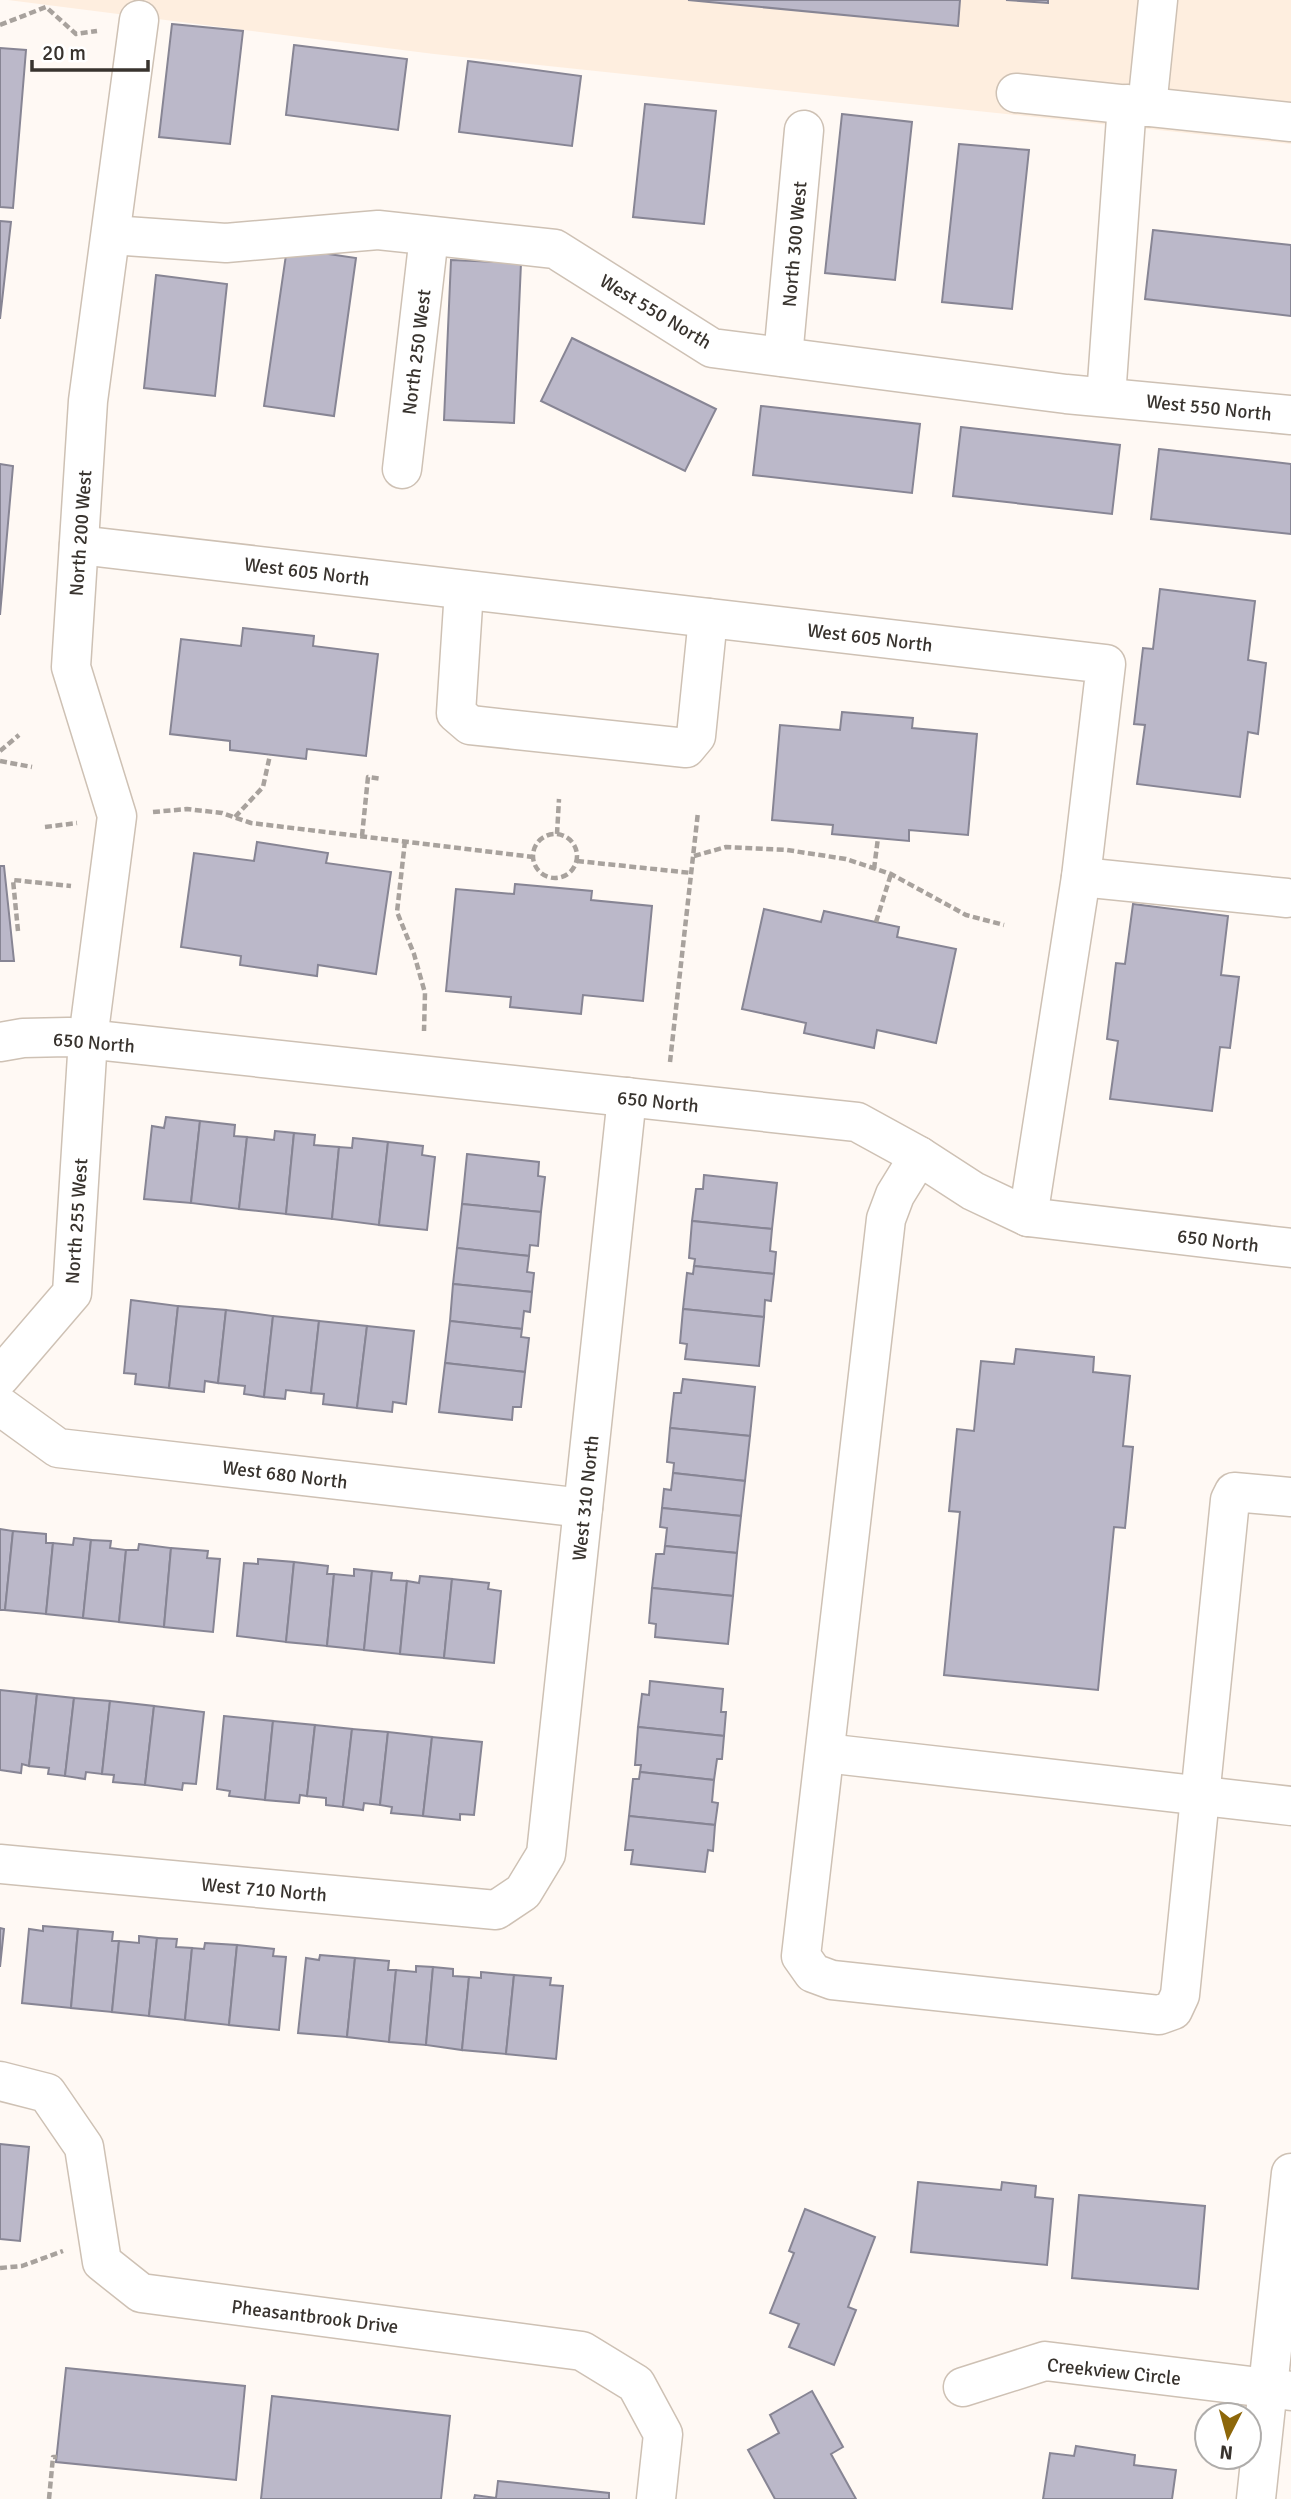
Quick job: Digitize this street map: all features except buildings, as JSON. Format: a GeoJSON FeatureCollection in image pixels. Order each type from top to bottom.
{"type":"FeatureCollection","features":[{"type":"Feature","properties":{"kind":"street"},"geometry":{"type":"LineString","coordinates":[[1106,397],[1137,106],[1158,0]]}},
{"type":"Feature","properties":{"kind":"street","name":"North 200 West"},"geometry":{"type":"LineString","coordinates":[[88,1039],[117,816],[71,667],[88,401],[139,20]]}},
{"type":"Feature","properties":{"kind":"street"},"geometry":{"type":"LineString","coordinates":[[1016,93],[1291,122]]}},
{"type":"Feature","properties":{"kind":"street","name":"North 300 West"},"geometry":{"type":"LineString","coordinates":[[783,357],[804,130]]}},
{"type":"Feature","properties":{"kind":"street","name":"West 550 North"},"geometry":{"type":"LineString","coordinates":[[110,235],[226,243],[378,230],[555,249],[712,348],[1106,397],[1291,415]]}},
{"type":"Feature","properties":{"kind":"street","name":"North 250 West"},"geometry":{"type":"LineString","coordinates":[[402,469],[429,236]]}},
{"type":"Feature","properties":{"kind":"street","name":"West 605 North"},"geometry":{"type":"LineString","coordinates":[[79,545],[1106,664],[1081,877],[1028,1217]]}},
{"type":"Feature","properties":{"kind":"street"},"geometry":{"type":"LineString","coordinates":[[464,590],[456,713],[470,725],[686,748],[696,736],[708,618]]}},
{"type":"Feature","properties":{"kind":"street"},"geometry":{"type":"LineString","coordinates":[[1081,877],[1287,898]]}},
{"type":"Feature","properties":{"kind":"street","name":"650 North"},"geometry":{"type":"LineString","coordinates":[[0,1042],[23,1038],[68,1037],[857,1122],[919,1156],[973,1191],[1028,1217],[1291,1248]]}},
{"type":"Feature","properties":{"kind":"street","name":"North 255 West"},"geometry":{"type":"LineString","coordinates":[[0,1377],[72,1293],[88,1039]]}},
{"type":"Feature","properties":{"kind":"street","name":"West 310 North"},"geometry":{"type":"LineString","coordinates":[[523,1892],[546,1854],[627,1097]]}},
{"type":"Feature","properties":{"kind":"street"},"geometry":{"type":"LineString","coordinates":[[919,1156],[895,1195],[886,1219],[801,1956],[813,1973],[846,1982],[1159,2015],[1173,2011],[1180,1995],[1230,1500],[1234,1492],[1291,1497]]}},
{"type":"Feature","properties":{"kind":"street","name":"West 680 North"},"geometry":{"type":"LineString","coordinates":[[0,1406],[58,1448],[583,1508]]}},
{"type":"Feature","properties":{"kind":"street"},"geometry":{"type":"LineString","coordinates":[[825,1753],[1291,1806]]}},
{"type":"Feature","properties":{"kind":"street","name":"West 710 North"},"geometry":{"type":"LineString","coordinates":[[0,1864],[496,1910],[523,1892]]}},
{"type":"Feature","properties":{"kind":"street","name":"Pheasantbrook Drive"},"geometry":{"type":"LineString","coordinates":[[0,2081],[47,2093],[84,2147],[102,2262],[141,2293],[582,2351],[636,2384],[663,2434],[656,2499]]}},
{"type":"Feature","properties":{"kind":"street"},"geometry":{"type":"LineString","coordinates":[[1256,2499],[1280,2390],[1291,2173]]}},
{"type":"Feature","properties":{"kind":"street","name":"Creekview Circle"},"geometry":{"type":"LineString","coordinates":[[963,2387],[1045,2361],[1280,2390]]}},
{"type":"Feature","properties":{"kind":"path"},"geometry":{"type":"LineString","coordinates":[[0,25],[46,7],[76,34],[97,31]]}},
{"type":"Feature","properties":{"kind":"path"},"geometry":{"type":"LineString","coordinates":[[0,751],[19,735]]}},
{"type":"Feature","properties":{"kind":"path"},"geometry":{"type":"LineString","coordinates":[[235,817],[263,787],[270,755]]}},
{"type":"Feature","properties":{"kind":"path"},"geometry":{"type":"LineString","coordinates":[[0,761],[32,767]]}},
{"type":"Feature","properties":{"kind":"path"},"geometry":{"type":"LineString","coordinates":[[362,836],[368,776],[382,779]]}},
{"type":"Feature","properties":{"kind":"path"},"geometry":{"type":"LineString","coordinates":[[557,834],[559,799]]}},
{"type":"Feature","properties":{"kind":"path"},"geometry":{"type":"LineString","coordinates":[[150,812],[187,810],[222,813],[251,822],[533,857]]}},
{"type":"Feature","properties":{"kind":"path"},"geometry":{"type":"LineString","coordinates":[[669,1066],[698,812]]}},
{"type":"Feature","properties":{"kind":"path"},"geometry":{"type":"LineString","coordinates":[[45,827],[78,823]]}},
{"type":"Feature","properties":{"kind":"path"},"geometry":{"type":"LineString","coordinates":[[557,834],[570,840],[577,854],[577,861],[570,873],[557,878],[544,875],[534,864],[533,857],[542,838],[557,834]]}},
{"type":"Feature","properties":{"kind":"path"},"geometry":{"type":"LineString","coordinates":[[874,869],[878,838]]}},
{"type":"Feature","properties":{"kind":"path"},"geometry":{"type":"LineString","coordinates":[[405,841],[397,912],[414,954],[425,993],[424,1031]]}},
{"type":"Feature","properties":{"kind":"path"},"geometry":{"type":"LineString","coordinates":[[694,856],[726,847],[787,850],[846,859],[891,874],[966,915],[1004,925]]}},
{"type":"Feature","properties":{"kind":"path"},"geometry":{"type":"LineString","coordinates":[[577,861],[692,873]]}},
{"type":"Feature","properties":{"kind":"path"},"geometry":{"type":"LineString","coordinates":[[876,922],[891,874]]}},
{"type":"Feature","properties":{"kind":"path"},"geometry":{"type":"LineString","coordinates":[[18,931],[13,880],[38,884]]}},
{"type":"Feature","properties":{"kind":"path"},"geometry":{"type":"LineString","coordinates":[[0,2267],[22,2266],[49,2258],[72,2247]]}},
{"type":"Feature","properties":{"kind":"path"},"geometry":{"type":"LineString","coordinates":[[49,2499],[53,2457],[57,2457]]}},
{"type":"Feature","properties":{"kind":"shaded area"},"geometry":{"type":"Polygon","coordinates":[[[8,0],[1291,0],[1291,144],[434,54],[8,0]]]}}]}
